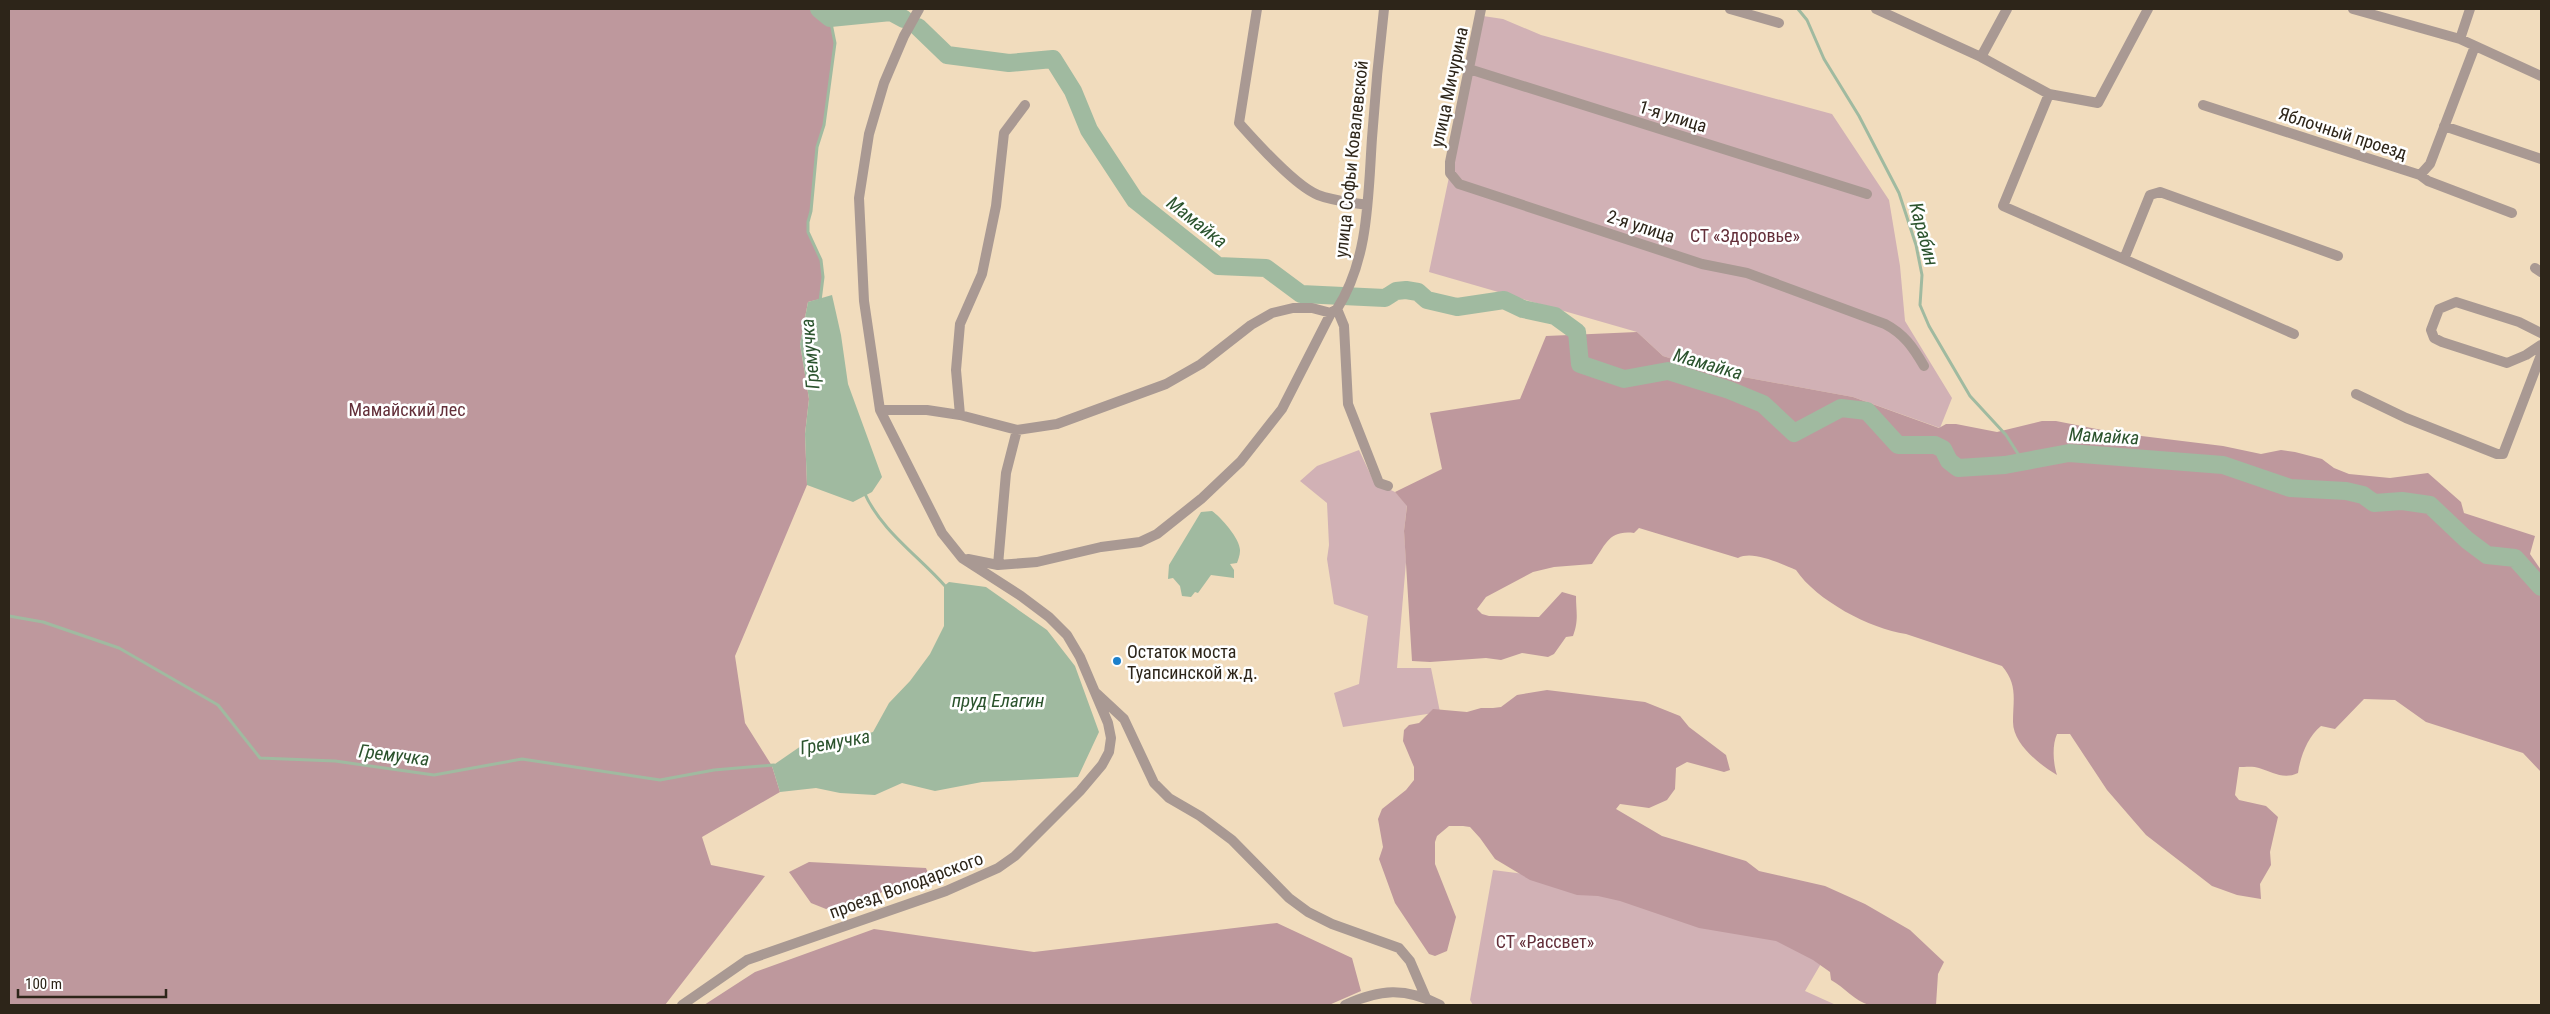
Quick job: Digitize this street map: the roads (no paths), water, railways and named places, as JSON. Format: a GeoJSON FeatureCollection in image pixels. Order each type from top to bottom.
{"type":"FeatureCollection","features":[{"type":"Feature","properties":{"kind":"street","name":"проезд Володарского"},"geometry":{"type":"LineString","coordinates":[[682,1005],[747,960],[946,891],[998,868],[1015,856],[1088,782],[1109,752],[1111,738],[1108,723],[1071,643],[1049,617],[962,558],[942,533],[880,410],[864,301],[859,198],[869,134],[884,83],[918,9]]}},
{"type":"Feature","properties":{"kind":"street"},"geometry":{"type":"LineString","coordinates":[[1257,9],[1239,123],[1259,147],[1289,174],[1317,195],[1367,205]]}},
{"type":"Feature","properties":{"kind":"street","name":"улица Софьи Ковалевской"},"geometry":{"type":"LineString","coordinates":[[962,558],[998,565],[1037,562],[1101,547],[1140,542],[1157,534],[1201,499],[1241,461],[1282,409],[1336,308],[1353,282],[1358,264],[1367,205],[1384,9]]}},
{"type":"Feature","properties":{"kind":"street","name":"улица Мичурина"},"geometry":{"type":"LineString","coordinates":[[1450,173],[1450,162],[1481,9]]}},
{"type":"Feature","properties":{"kind":"street"},"geometry":{"type":"LineString","coordinates":[[1730,9],[1779,23]]}},
{"type":"Feature","properties":{"kind":"street"},"geometry":{"type":"LineString","coordinates":[[1876,9],[1981,57],[2049,94],[2098,103],[2148,9]]}},
{"type":"Feature","properties":{"kind":"street"},"geometry":{"type":"LineString","coordinates":[[1981,57],[2007,9]]}},
{"type":"Feature","properties":{"kind":"street"},"geometry":{"type":"LineString","coordinates":[[2353,9],[2460,39],[2541,76]]}},
{"type":"Feature","properties":{"kind":"street"},"geometry":{"type":"LineString","coordinates":[[2460,39],[2470,9]]}},
{"type":"Feature","properties":{"kind":"street","name":"Яблочный проезд"},"geometry":{"type":"LineString","coordinates":[[2203,105],[2420,175],[2430,164],[2475,46]]}},
{"type":"Feature","properties":{"kind":"street","name":"1-я улица"},"geometry":{"type":"LineString","coordinates":[[1469,69],[1868,194]]}},
{"type":"Feature","properties":{"kind":"street"},"geometry":{"type":"LineString","coordinates":[[2049,94],[2003,206],[2294,334]]}},
{"type":"Feature","properties":{"kind":"street"},"geometry":{"type":"LineString","coordinates":[[960,415],[956,370],[960,324],[982,274],[996,206],[1004,133],[1025,106]]}},
{"type":"Feature","properties":{"kind":"street"},"geometry":{"type":"LineString","coordinates":[[2444,126],[2541,160]]}},
{"type":"Feature","properties":{"kind":"street","name":"2-я улица"},"geometry":{"type":"LineString","coordinates":[[1450,173],[1459,184],[1702,264],[1747,273],[1885,324],[1899,331],[1913,347],[1924,366]]}},
{"type":"Feature","properties":{"kind":"street"},"geometry":{"type":"LineString","coordinates":[[2420,175],[2428,182],[2512,213]]}},
{"type":"Feature","properties":{"kind":"street"},"geometry":{"type":"LineString","coordinates":[[2124,259],[2150,195],[2160,192],[2338,256]]}},
{"type":"Feature","properties":{"kind":"street"},"geometry":{"type":"LineString","coordinates":[[2541,333],[2519,322],[2456,302],[2439,309],[2431,330],[2434,338],[2442,342],[2507,363],[2526,355],[2541,345]]}},
{"type":"Feature","properties":{"kind":"street"},"geometry":{"type":"LineString","coordinates":[[880,410],[928,410],[960,415],[1017,430],[1057,424],[1166,384],[1201,364],[1251,325],[1272,313],[1293,308],[1336,308],[1344,326],[1348,404],[1380,483],[1388,486]]}},
{"type":"Feature","properties":{"kind":"street"},"geometry":{"type":"LineString","coordinates":[[2356,394],[2406,418],[2497,454],[2503,454],[2541,355]]}},
{"type":"Feature","properties":{"kind":"street"},"geometry":{"type":"LineString","coordinates":[[998,565],[1006,473],[1017,430]]}},
{"type":"Feature","properties":{"kind":"street"},"geometry":{"type":"LineString","coordinates":[[1095,692],[1124,719],[1154,784],[1169,798],[1200,816],[1232,840],[1290,898],[1308,912],[1332,924],[1399,948],[1410,961],[1426,998]]}},
{"type":"Feature","properties":{"kind":"street"},"geometry":{"type":"LineString","coordinates":[[1345,1005],[1377,992],[1426,998],[1440,1005]]}},
{"type":"Feature","properties":{"kind":"water"},"geometry":{"type":"Polygon","coordinates":[[[832,295],[841,335],[848,384],[882,477],[872,492],[853,502],[807,485],[805,434],[809,399],[800,344],[808,302],[832,295]]]}},
{"type":"Feature","properties":{"kind":"water"},"geometry":{"type":"Polygon","coordinates":[[[1212,511],[1230,529],[1239,546],[1240,553],[1237,563],[1230,564],[1234,570],[1234,578],[1211,575],[1198,593],[1195,592],[1191,597],[1182,596],[1180,586],[1173,578],[1168,579],[1169,565],[1201,512],[1212,511]]]}},
{"type":"Feature","properties":{"kind":"water","name":"пруд Елагин"},"geometry":{"type":"Polygon","coordinates":[[[949,582],[986,587],[1047,630],[1075,666],[1099,732],[1078,777],[982,782],[935,791],[902,783],[875,795],[840,793],[816,788],[780,792],[772,766],[801,746],[825,745],[873,732],[889,703],[910,681],[930,654],[944,626],[944,586],[949,582]]]}},
{"type":"Feature","properties":{"kind":"waterway","name":"Мамайка"},"geometry":{"type":"LineString","coordinates":[[819,9],[830,18],[891,12],[904,19]]}},
{"type":"Feature","properties":{"kind":"waterway","name":"Карабин"},"geometry":{"type":"LineString","coordinates":[[1798,9],[1807,20],[1824,59],[1859,116],[1899,193],[1916,245],[1922,275],[1920,305],[1929,326],[1970,396],[2006,435],[2022,460]]}},
{"type":"Feature","properties":{"kind":"waterway","name":"Гремучка"},"geometry":{"type":"LineString","coordinates":[[820,301],[823,277],[821,260],[808,232],[808,222],[811,211],[817,147],[824,125],[835,43],[830,18]]}},
{"type":"Feature","properties":{"kind":"waterway","name":"Мамайка"},"geometry":{"type":"LineString","coordinates":[[918,27],[947,55],[1009,63],[1053,59],[1073,91],[1089,130],[1135,200],[1218,266],[1266,268],[1301,294],[1385,298],[1396,291],[1406,290],[1418,292],[1427,300],[1457,307],[1504,300],[1523,309],[1555,316],[1577,332],[1580,364],[1624,379],[1668,371],[1729,390],[1763,404],[1794,433],[1841,408],[1867,411],[1898,445],[1935,445],[1943,449],[1949,461],[1958,468],[2005,465],[2069,453],[2223,465],[2290,488],[2346,491],[2363,495],[2374,503],[2402,501],[2430,505],[2467,540],[2487,555],[2515,558],[2541,587]]}},
{"type":"Feature","properties":{"kind":"waterway","name":"Гремучка"},"geometry":{"type":"LineString","coordinates":[[864,492],[871,506],[890,531],[946,587]]}},
{"type":"Feature","properties":{"kind":"waterway","name":"Гремучка"},"geometry":{"type":"LineString","coordinates":[[9,616],[43,622],[119,648],[218,705],[260,758],[335,761],[434,775],[522,759],[660,780],[714,770],[774,765]]}},
{"type":"Feature","properties":{"kind":"place","name":"Остаток моста Туапсинской ж.д."},"geometry":{"type":"Point","coordinates":[1117,661]}},
{"type":"Feature","properties":{"kind":"park label","name":"СТ «Здоровье»"},"geometry":{"type":"Point","coordinates":[1745,235]}},
{"type":"Feature","properties":{"kind":"park label","name":"Мамайский лес"},"geometry":{"type":"Point","coordinates":[407,409]}},
{"type":"Feature","properties":{"kind":"park label","name":"СТ «Рассвет»"},"geometry":{"type":"Point","coordinates":[1545,941]}}]}
